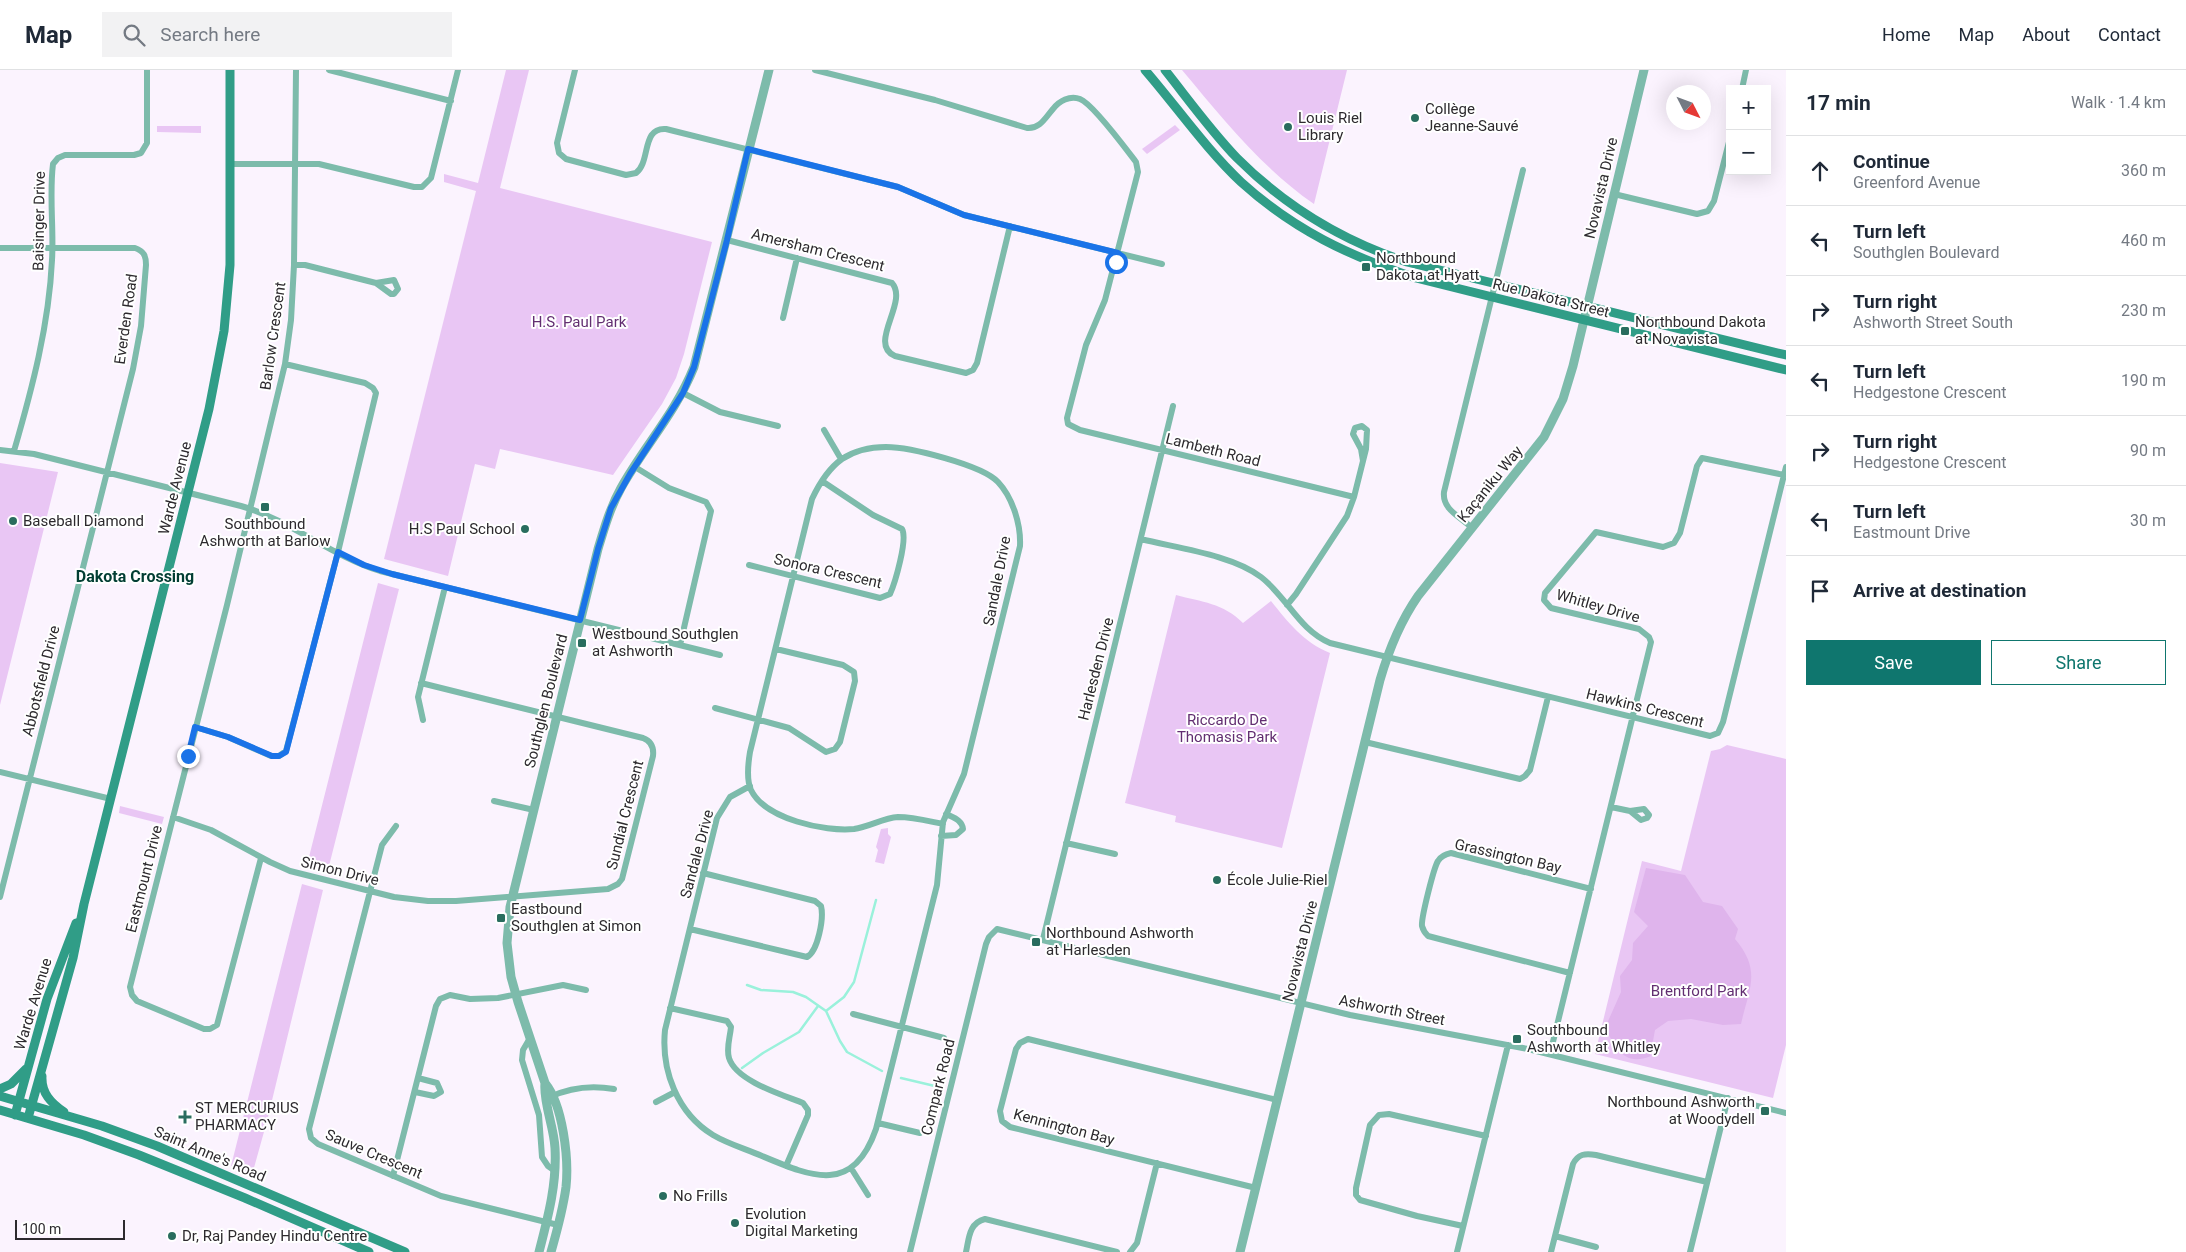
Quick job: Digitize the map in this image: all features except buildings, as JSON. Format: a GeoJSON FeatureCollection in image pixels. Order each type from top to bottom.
{"type":"FeatureCollection","features":[{"type":"Feature","properties":{"kind":"main road","name":"Warde Avenue"},"geometry":{"type":"LineString","coordinates":[[28,1118],[73,958],[84,904],[213,390],[224,331],[230,265],[230,70]]}},
{"type":"Feature","properties":{"kind":"main road","name":"Rue Dakota Street"},"geometry":{"type":"LineString","coordinates":[[1145,70],[1240,181],[1293,223],[1331,246],[1382,268],[1494,290],[1586,313],[1786,370]]}},
{"type":"Feature","properties":{"kind":"main road","name":"Rue Dakota Street"},"geometry":{"type":"LineString","coordinates":[[1164,70],[1236,156],[1263,182],[1304,213],[1345,237],[1389,256],[1494,290],[1586,313],[1786,355]]}},
{"type":"Feature","properties":{"kind":"main road","name":"Warde Avenue"},"geometry":{"type":"LineString","coordinates":[[14,1114],[47,999],[84,904]]}},
{"type":"Feature","properties":{"kind":"main road"},"geometry":{"type":"LineString","coordinates":[[44,1062],[42,1080],[46,1095],[52,1103],[73,1117]]}},
{"type":"Feature","properties":{"kind":"main road"},"geometry":{"type":"LineString","coordinates":[[0,1089],[11,1084],[29,1064]]}},
{"type":"Feature","properties":{"kind":"main road","name":"Saint Anne's Road"},"geometry":{"type":"LineString","coordinates":[[0,1096],[73,1117],[157,1146],[404,1252]]}},
{"type":"Feature","properties":{"kind":"main road","name":"Saint Anne's Road"},"geometry":{"type":"LineString","coordinates":[[0,1110],[84,1135],[139,1155],[245,1198],[369,1252]]}},
{"type":"Feature","properties":{"kind":"street","name":"Baisinger Drive"},"geometry":{"type":"LineString","coordinates":[[14,451],[44,335],[52,248],[53,168],[55,161],[65,155],[134,155],[141,153],[147,143],[147,70]]}},
{"type":"Feature","properties":{"kind":"street","name":"Barlow Crescent"},"geometry":{"type":"LineString","coordinates":[[251,509],[285,364],[291,320],[294,265],[296,70]]}},
{"type":"Feature","properties":{"kind":"street"},"geometry":{"type":"LineString","coordinates":[[329,70],[451,100]]}},
{"type":"Feature","properties":{"kind":"street"},"geometry":{"type":"LineString","coordinates":[[230,164],[295,163],[330,166],[414,187],[422,187],[431,178],[458,70]]}},
{"type":"Feature","properties":{"kind":"street"},"geometry":{"type":"LineString","coordinates":[[575,70],[556,143],[558,153],[566,159],[626,175],[636,174],[642,166],[651,135],[660,128],[898,187],[956,212],[1162,264]]}},
{"type":"Feature","properties":{"kind":"street","name":"Southglen Boulevard"},"geometry":{"type":"LineString","coordinates":[[551,1252],[566,1184],[566,1154],[561,1121],[550,1097],[515,994],[508,960],[507,943],[512,897],[598,549],[611,508],[683,393],[694,367],[768,70]]}},
{"type":"Feature","properties":{"kind":"street"},"geometry":{"type":"LineString","coordinates":[[815,70],[935,100],[1027,128],[1041,124],[1058,102],[1075,98],[1084,101],[1134,160],[1137,167],[1118,253]]}},
{"type":"Feature","properties":{"kind":"street","name":"Novavista Drive"},"geometry":{"type":"LineString","coordinates":[[1586,313],[1644,70]]}},
{"type":"Feature","properties":{"kind":"street"},"geometry":{"type":"LineString","coordinates":[[1743,85],[1746,70]]}},
{"type":"Feature","properties":{"kind":"street"},"geometry":{"type":"LineString","coordinates":[[1614,194],[1697,214],[1704,213],[1714,201],[1726,154]]}},
{"type":"Feature","properties":{"kind":"street"},"geometry":{"type":"LineString","coordinates":[[1472,528],[1447,507],[1444,498],[1523,170]]}},
{"type":"Feature","properties":{"kind":"street","name":"Amersham Crescent"},"geometry":{"type":"LineString","coordinates":[[727,240],[892,283],[897,296],[884,343],[888,351],[895,356],[966,373],[972,370],[977,363],[1010,226]]}},
{"type":"Feature","properties":{"kind":"street","name":"Everden Road"},"geometry":{"type":"LineString","coordinates":[[0,248],[135,248],[142,252],[146,260],[137,348],[107,472]]}},
{"type":"Feature","properties":{"kind":"street","name":"Lambeth Road"},"geometry":{"type":"LineString","coordinates":[[1118,253],[1102,310],[1083,356],[1067,418],[1068,424],[1073,428],[1354,497]]}},
{"type":"Feature","properties":{"kind":"street"},"geometry":{"type":"LineString","coordinates":[[783,318],[797,258]]}},
{"type":"Feature","properties":{"kind":"street"},"geometry":{"type":"LineString","coordinates":[[294,265],[305,265],[376,283]]}},
{"type":"Feature","properties":{"kind":"street","name":"Kaçaniku Way"},"geometry":{"type":"LineString","coordinates":[[1387,658],[1398,629],[1408,610],[1526,460],[1551,425],[1567,388],[1586,313]]}},
{"type":"Feature","properties":{"kind":"street"},"geometry":{"type":"LineString","coordinates":[[195,727],[228,737],[272,756],[279,756],[286,752],[338,552],[376,393],[371,386],[365,383],[285,364]]}},
{"type":"Feature","properties":{"kind":"street"},"geometry":{"type":"LineString","coordinates":[[683,393],[720,412],[778,426]]}},
{"type":"Feature","properties":{"kind":"street","name":"Harlesden Drive"},"geometry":{"type":"LineString","coordinates":[[1043,939],[1173,406]]}},
{"type":"Feature","properties":{"kind":"street"},"geometry":{"type":"LineString","coordinates":[[1286,605],[1296,594],[1339,530],[1354,497],[1363,461],[1368,433],[1362,426],[1355,428],[1353,434],[1361,449],[1363,461]]}},
{"type":"Feature","properties":{"kind":"street"},"geometry":{"type":"LineString","coordinates":[[824,430],[841,459]]}},
{"type":"Feature","properties":{"kind":"street","name":"Sandale Drive"},"geometry":{"type":"LineString","coordinates":[[896,447],[966,464],[986,473],[999,483],[1017,519],[1020,546],[964,774],[943,824],[937,885],[878,1123],[873,1139],[864,1155],[851,1168],[841,1173],[824,1176],[806,1174],[713,1135],[693,1118],[675,1092],[666,1066],[664,1042],[670,1008],[720,810],[735,793],[750,786],[748,763],[758,720],[812,499],[822,481],[841,459],[872,448],[896,447]]}},
{"type":"Feature","properties":{"kind":"street"},"geometry":{"type":"LineString","coordinates":[[0,450],[34,454],[251,509],[373,569],[720,655]]}},
{"type":"Feature","properties":{"kind":"street","name":"Whitley Drive"},"geometry":{"type":"LineString","coordinates":[[1550,1054],[1650,648],[1649,636],[1639,630],[1551,608],[1544,600],[1545,593],[1596,532],[1663,547],[1674,544],[1680,533],[1697,466],[1702,458],[1785,471]]}},
{"type":"Feature","properties":{"kind":"street"},"geometry":{"type":"LineString","coordinates":[[635,467],[663,485],[706,502],[710,507],[710,521],[680,645]]}},
{"type":"Feature","properties":{"kind":"street","name":"Hawkins Crescent"},"geometry":{"type":"LineString","coordinates":[[1141,539],[1228,561],[1248,568],[1267,582],[1302,624],[1323,640],[1387,658],[1707,737],[1716,734],[1722,727],[1785,471]]}},
{"type":"Feature","properties":{"kind":"street","name":"Abbotsfield Drive"},"geometry":{"type":"LineString","coordinates":[[0,897],[3,871],[30,779],[107,472]]}},
{"type":"Feature","properties":{"kind":"street","name":"Sonora Crescent"},"geometry":{"type":"LineString","coordinates":[[749,565],[880,598],[887,597],[892,588],[905,538],[902,529],[873,515],[822,481]]}},
{"type":"Feature","properties":{"kind":"street","name":"Eastmount Drive"},"geometry":{"type":"LineString","coordinates":[[251,509],[130,987],[132,995],[141,1003],[204,1030],[210,1029],[217,1024],[261,858]]}},
{"type":"Feature","properties":{"kind":"street"},"geometry":{"type":"LineString","coordinates":[[423,720],[418,697],[445,587]]}},
{"type":"Feature","properties":{"kind":"street"},"geometry":{"type":"LineString","coordinates":[[715,708],[789,728],[820,749],[826,752],[833,751],[840,742],[856,677],[848,666],[776,649]]}},
{"type":"Feature","properties":{"kind":"street","name":"Novavista Drive"},"geometry":{"type":"LineString","coordinates":[[1240,1252],[1387,658]]}},
{"type":"Feature","properties":{"kind":"street"},"geometry":{"type":"LineString","coordinates":[[421,683],[557,716]]}},
{"type":"Feature","properties":{"kind":"street"},"geometry":{"type":"LineString","coordinates":[[1365,742],[1520,779],[1526,776],[1530,770],[1548,698]]}},
{"type":"Feature","properties":{"kind":"street","name":"Sundial Crescent"},"geometry":{"type":"LineString","coordinates":[[512,897],[608,889],[618,884],[622,879],[653,756],[653,747],[648,740],[557,716]]}},
{"type":"Feature","properties":{"kind":"street"},"geometry":{"type":"LineString","coordinates":[[0,772],[111,799]]}},
{"type":"Feature","properties":{"kind":"street"},"geometry":{"type":"LineString","coordinates":[[750,786],[757,799],[775,813],[824,827],[844,830],[856,829],[896,817],[943,824]]}},
{"type":"Feature","properties":{"kind":"street"},"geometry":{"type":"LineString","coordinates":[[494,801],[534,810]]}},
{"type":"Feature","properties":{"kind":"street"},"geometry":{"type":"LineString","coordinates":[[1611,806],[1630,811]]}},
{"type":"Feature","properties":{"kind":"street"},"geometry":{"type":"LineString","coordinates":[[941,836],[956,835],[963,829],[958,820],[946,814]]}},
{"type":"Feature","properties":{"kind":"street","name":"Simon Drive"},"geometry":{"type":"LineString","coordinates":[[173,817],[210,830],[261,858],[290,871],[394,897],[428,901],[512,897]]}},
{"type":"Feature","properties":{"kind":"street","name":"Sauve Crescent"},"geometry":{"type":"LineString","coordinates":[[396,826],[382,845],[369,891],[310,1132],[313,1140],[318,1144],[441,1196],[558,1225]]}},
{"type":"Feature","properties":{"kind":"street"},"geometry":{"type":"LineString","coordinates":[[1066,843],[1115,854]]}},
{"type":"Feature","properties":{"kind":"street","name":"Grassington Bay"},"geometry":{"type":"LineString","coordinates":[[1570,973],[1431,937],[1425,933],[1422,927],[1427,900],[1436,863],[1442,856],[1451,853],[1590,889]]}},
{"type":"Feature","properties":{"kind":"street"},"geometry":{"type":"LineString","coordinates":[[690,929],[807,958],[814,951],[822,918],[821,906],[815,901],[704,873]]}},
{"type":"Feature","properties":{"kind":"street","name":"Ashworth Street"},"geometry":{"type":"LineString","coordinates":[[994,931],[1002,929],[1353,1016],[1550,1054],[1786,1112]]}},
{"type":"Feature","properties":{"kind":"street","name":"Compark Road"},"geometry":{"type":"LineString","coordinates":[[910,1252],[986,944],[994,931]]}},
{"type":"Feature","properties":{"kind":"street"},"geometry":{"type":"LineString","coordinates":[[393,1176],[436,1002],[440,998],[450,995],[470,998],[498,998],[563,985],[586,990]]}},
{"type":"Feature","properties":{"kind":"street"},"geometry":{"type":"LineString","coordinates":[[670,1008],[727,1021],[731,1027],[728,1052],[731,1063],[735,1068],[750,1080],[806,1107],[808,1115],[786,1166]]}},
{"type":"Feature","properties":{"kind":"street"},"geometry":{"type":"LineString","coordinates":[[853,1014],[944,1038]]}},
{"type":"Feature","properties":{"kind":"street"},"geometry":{"type":"LineString","coordinates":[[530,1038],[523,1050],[522,1060],[538,1115],[542,1157],[548,1166],[555,1170]]}},
{"type":"Feature","properties":{"kind":"street","name":"Kennington Bay"},"geometry":{"type":"LineString","coordinates":[[1256,1188],[1004,1124],[1000,1119],[1000,1111],[1017,1046],[1024,1040],[1031,1039],[1277,1100]]}},
{"type":"Feature","properties":{"kind":"street"},"geometry":{"type":"LineString","coordinates":[[1457,1252],[1508,1045]]}},
{"type":"Feature","properties":{"kind":"street"},"geometry":{"type":"LineString","coordinates":[[415,1092],[436,1096],[441,1092],[437,1084],[418,1078]]}},
{"type":"Feature","properties":{"kind":"street"},"geometry":{"type":"LineString","coordinates":[[550,1097],[577,1087],[597,1086],[614,1089]]}},
{"type":"Feature","properties":{"kind":"street"},"geometry":{"type":"LineString","coordinates":[[656,1102],[675,1092]]}},
{"type":"Feature","properties":{"kind":"street","name":"Southglen Boulevard"},"geometry":{"type":"LineString","coordinates":[[539,1252],[552,1200],[555,1170],[555,1148],[550,1097]]}},
{"type":"Feature","properties":{"kind":"street"},"geometry":{"type":"LineString","coordinates":[[1690,1252],[1728,1098]]}},
{"type":"Feature","properties":{"kind":"street"},"geometry":{"type":"LineString","coordinates":[[1463,1226],[1417,1216],[1360,1200],[1356,1195],[1356,1188],[1370,1125],[1379,1115],[1389,1114],[1486,1136]]}},
{"type":"Feature","properties":{"kind":"street"},"geometry":{"type":"LineString","coordinates":[[878,1123],[920,1133]]}},
{"type":"Feature","properties":{"kind":"street"},"geometry":{"type":"LineString","coordinates":[[1551,1252],[1572,1164],[1579,1156],[1586,1154],[1596,1155],[1707,1182]]}},
{"type":"Feature","properties":{"kind":"street"},"geometry":{"type":"LineString","coordinates":[[1130,1252],[1137,1244],[1157,1163]]}},
{"type":"Feature","properties":{"kind":"street"},"geometry":{"type":"LineString","coordinates":[[851,1168],[868,1194]]}},
{"type":"Feature","properties":{"kind":"street"},"geometry":{"type":"LineString","coordinates":[[966,1252],[972,1227],[978,1221],[985,1219],[1117,1252]]}},
{"type":"Feature","properties":{"kind":"street"},"geometry":{"type":"LineString","coordinates":[[1555,1236],[1596,1247]]}},
{"type":"Feature","properties":{"kind":"green space","name":"H.S. Paul Park"},"geometry":{"type":"Polygon","coordinates":[[[506,70],[529,70],[500,188],[712,242],[684,354],[676,378],[662,404],[613,475],[500,449],[495,469],[475,464],[448,576],[384,559],[476,191],[444,182],[444,174],[478,183],[506,70]]]}},
{"type":"Feature","properties":{"kind":"green space"},"geometry":{"type":"Polygon","coordinates":[[[1182,70],[1347,70],[1314,204],[1295,190],[1244,142],[1182,70]]]}},
{"type":"Feature","properties":{"kind":"green space"},"geometry":{"type":"Polygon","coordinates":[[[1175,125],[1180,130],[1147,154],[1142,149],[1175,125]]]}},
{"type":"Feature","properties":{"kind":"green space"},"geometry":{"type":"Polygon","coordinates":[[[157,126],[201,126],[201,133],[157,132],[157,126]]]}},
{"type":"Feature","properties":{"kind":"green space"},"geometry":{"type":"Polygon","coordinates":[[[0,463],[58,472],[0,705],[0,463]]]}},
{"type":"Feature","properties":{"kind":"green space"},"geometry":{"type":"Polygon","coordinates":[[[378,583],[399,589],[328,870],[307,865],[378,583]]]}},
{"type":"Feature","properties":{"kind":"green space","name":"Riccardo De Thomasis Park"},"geometry":{"type":"Polygon","coordinates":[[[1176,595],[1220,607],[1243,623],[1271,601],[1290,624],[1304,637],[1330,653],[1282,848],[1175,822],[1176,816],[1125,803],[1176,595]]]}},
{"type":"Feature","properties":{"kind":"green space","name":"Brentford Park"},"geometry":{"type":"Polygon","coordinates":[[[1727,745],[1786,759],[1786,1045],[1773,1098],[1595,1054],[1642,861],[1681,871],[1711,751],[1727,745]]]}},
{"type":"Feature","properties":{"kind":"green space"},"geometry":{"type":"Polygon","coordinates":[[[120,806],[164,817],[162,824],[119,813],[120,806]]]}},
{"type":"Feature","properties":{"kind":"green space"},"geometry":{"type":"Polygon","coordinates":[[[888,828],[888,834],[891,837],[884,864],[875,862],[878,850],[876,847],[881,829],[888,828]]]}},
{"type":"Feature","properties":{"kind":"green space"},"geometry":{"type":"Polygon","coordinates":[[[1646,868],[1685,875],[1703,902],[1722,906],[1738,929],[1735,939],[1748,961],[1751,970],[1751,980],[1741,1024],[1723,1025],[1691,1019],[1668,1021],[1655,1030],[1653,1041],[1646,1049],[1651,1056],[1634,1059],[1627,1057],[1617,1049],[1605,1028],[1621,992],[1620,976],[1632,960],[1633,943],[1648,926],[1634,912],[1646,868]]]}},
{"type":"Feature","properties":{"kind":"green space"},"geometry":{"type":"Polygon","coordinates":[[[302,884],[323,890],[267,1121],[252,1175],[231,1166],[302,884]]]}},
{"type":"Feature","properties":{"kind":"waterway"},"geometry":{"type":"LineString","coordinates":[[826,1011],[844,997],[854,982],[876,900]]}},
{"type":"Feature","properties":{"kind":"waterway"},"geometry":{"type":"LineString","coordinates":[[747,985],[761,990],[793,992],[806,997],[826,1011],[847,1052],[882,1071]]}},
{"type":"Feature","properties":{"kind":"waterway"},"geometry":{"type":"LineString","coordinates":[[742,1068],[799,1032],[818,1006]]}},
{"type":"Feature","properties":{"kind":"waterway"},"geometry":{"type":"LineString","coordinates":[[901,1078],[939,1087]]}},
{"type":"Feature","properties":{"kind":"place","name":"Collège Jeanne-Sauvé"},"geometry":{"type":"Point","coordinates":[1415,118]}},
{"type":"Feature","properties":{"kind":"place","name":"Louis Riel Library"},"geometry":{"type":"Point","coordinates":[1288,127]}},
{"type":"Feature","properties":{"kind":"place","name":"Northbound Dakota at Hyatt"},"geometry":{"type":"Point","coordinates":[1366,267]}},
{"type":"Feature","properties":{"kind":"place","name":"Northbound Dakota at Novavista"},"geometry":{"type":"Point","coordinates":[1625,331]}},
{"type":"Feature","properties":{"kind":"place","name":"Southbound Ashworth at Barlow"},"geometry":{"type":"Point","coordinates":[265,507]}},
{"type":"Feature","properties":{"kind":"place","name":"Baseball Diamond"},"geometry":{"type":"Point","coordinates":[13,521]}},
{"type":"Feature","properties":{"kind":"place","name":"H.S Paul School"},"geometry":{"type":"Point","coordinates":[525,529]}},
{"type":"Feature","properties":{"kind":"place","name":"Westbound Southglen at Ashworth"},"geometry":{"type":"Point","coordinates":[582,643]}},
{"type":"Feature","properties":{"kind":"place","name":"École Julie-Riel"},"geometry":{"type":"Point","coordinates":[1217,880]}},
{"type":"Feature","properties":{"kind":"place","name":"Eastbound Southglen at Simon"},"geometry":{"type":"Point","coordinates":[501,918]}},
{"type":"Feature","properties":{"kind":"place","name":"Northbound Ashworth at Harlesden"},"geometry":{"type":"Point","coordinates":[1036,942]}},
{"type":"Feature","properties":{"kind":"place","name":"Southbound Ashworth at Whitley"},"geometry":{"type":"Point","coordinates":[1517,1039]}},
{"type":"Feature","properties":{"kind":"place","name":"Northbound Ashworth at Woodydell"},"geometry":{"type":"Point","coordinates":[1765,1111]}},
{"type":"Feature","properties":{"kind":"place","name":"ST MERCURIUS PHARMACY"},"geometry":{"type":"Point","coordinates":[185,1117]}},
{"type":"Feature","properties":{"kind":"place","name":"No Frills"},"geometry":{"type":"Point","coordinates":[663,1196]}},
{"type":"Feature","properties":{"kind":"place","name":"Evolution Digital Marketing"},"geometry":{"type":"Point","coordinates":[735,1223]}},
{"type":"Feature","properties":{"kind":"place","name":"Dr, Raj Pandey Hindu Centre"},"geometry":{"type":"Point","coordinates":[172,1236]}},
{"type":"Feature","properties":{"kind":"district","name":"Dakota Crossing"},"geometry":{"type":"Point","coordinates":[135,576]}},
{"type":"Feature","properties":{"kind":"route"},"geometry":{"type":"LineString","coordinates":[[188,756],[195,727],[250,745],[272,756],[279,756],[286,752],[338,552],[373,569],[580,620],[598,549],[611,508],[620,489],[683,393],[694,367],[748,149],[909,190],[946,209],[964,215],[1118,253],[1116,262]]}}]}
